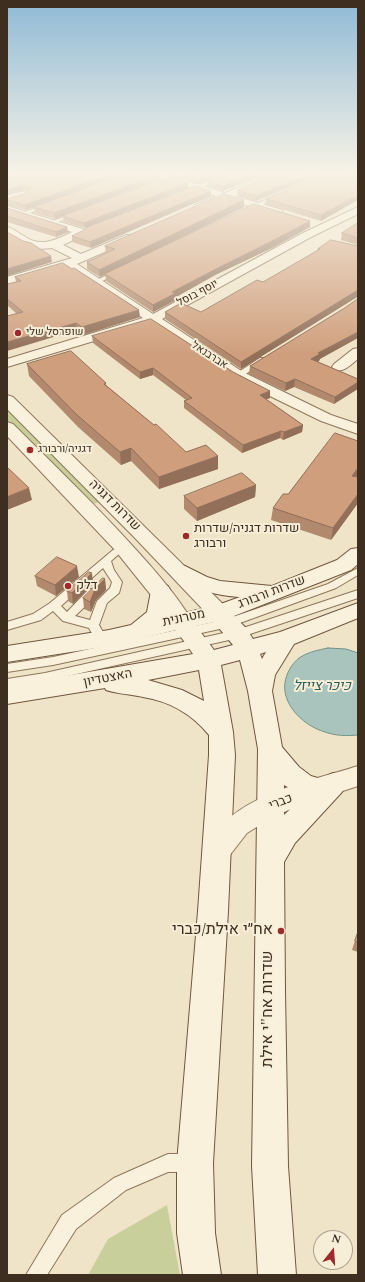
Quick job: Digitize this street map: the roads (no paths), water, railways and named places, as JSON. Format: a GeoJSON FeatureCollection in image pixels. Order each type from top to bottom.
{"type":"FeatureCollection","features":[{"type":"Feature","properties":{"kind":"main road","name":"שדרות דגניה"},"geometry":{"type":"LineString","coordinates":[[7,400],[178,571],[234,630]]}},
{"type":"Feature","properties":{"kind":"main road","name":"שדרות דגניה"},"geometry":{"type":"LineString","coordinates":[[7,427],[127,550],[161,591],[195,639]]}},
{"type":"Feature","properties":{"kind":"main road","name":"שדרות ורבורג"},"geometry":{"type":"LineString","coordinates":[[195,639],[234,630],[281,590],[344,565],[358,554]]}},
{"type":"Feature","properties":{"kind":"main road"},"geometry":{"type":"LineString","coordinates":[[178,571],[201,583],[227,589],[281,590]]}},
{"type":"Feature","properties":{"kind":"main road"},"geometry":{"type":"LineString","coordinates":[[137,632],[153,621],[158,615],[161,607],[161,591]]}},
{"type":"Feature","properties":{"kind":"main road","name":"שדרות ורבורג"},"geometry":{"type":"LineString","coordinates":[[195,639],[234,630],[286,638],[358,610]]}},
{"type":"Feature","properties":{"kind":"main road","name":"שדרות אח\"י אילת"},"geometry":{"type":"LineString","coordinates":[[234,630],[260,691],[270,749],[270,1166],[277,1275]]}},
{"type":"Feature","properties":{"kind":"main road"},"geometry":{"type":"LineString","coordinates":[[7,654],[102,632],[137,632],[195,639],[221,732],[222,755],[217,851],[195,1163],[196,1233],[202,1275]]}},
{"type":"Feature","properties":{"kind":"main road"},"geometry":{"type":"LineString","coordinates":[[260,691],[264,674],[286,638]]}},
{"type":"Feature","properties":{"kind":"main road","name":"האצטדיון"},"geometry":{"type":"LineString","coordinates":[[7,695],[89,682],[195,639]]}},
{"type":"Feature","properties":{"kind":"main road"},"geometry":{"type":"LineString","coordinates":[[89,682],[142,687],[165,693],[201,710],[214,722],[221,732]]}},
{"type":"Feature","properties":{"kind":"main road"},"geometry":{"type":"LineString","coordinates":[[270,749],[287,773],[304,785],[325,787]]}},
{"type":"Feature","properties":{"kind":"main road"},"geometry":{"type":"LineString","coordinates":[[270,860],[285,834],[325,787]]}},
{"type":"Feature","properties":{"kind":"street"},"geometry":{"type":"LineString","coordinates":[[13,234],[30,246],[43,247],[54,245],[80,234]]}},
{"type":"Feature","properties":{"kind":"street"},"geometry":{"type":"LineString","coordinates":[[7,281],[69,264],[138,234]]}},
{"type":"Feature","properties":{"kind":"street"},"geometry":{"type":"LineString","coordinates":[[307,235],[321,239]]}},
{"type":"Feature","properties":{"kind":"street","name":"יוסף בוסל"},"geometry":{"type":"LineString","coordinates":[[7,363],[153,319],[307,235]]}},
{"type":"Feature","properties":{"kind":"street"},"geometry":{"type":"LineString","coordinates":[[54,245],[82,259]]}},
{"type":"Feature","properties":{"kind":"street","name":"אברבנאל"},"geometry":{"type":"LineString","coordinates":[[69,264],[238,375],[326,418],[358,429]]}},
{"type":"Feature","properties":{"kind":"street"},"geometry":{"type":"LineString","coordinates":[[339,367],[358,352]]}},
{"type":"Feature","properties":{"kind":"street","name":"כברי"},"geometry":{"type":"LineString","coordinates":[[217,851],[230,833],[240,824],[271,805],[358,776]]}},
{"type":"Feature","properties":{"kind":"lane"},"geometry":{"type":"LineString","coordinates":[[96,282],[124,268]]}},
{"type":"Feature","properties":{"kind":"lane"},"geometry":{"type":"LineString","coordinates":[[238,375],[271,355]]}},
{"type":"Feature","properties":{"kind":"lane"},"geometry":{"type":"LineString","coordinates":[[7,626],[37,617],[54,606],[116,552],[127,550]]}},
{"type":"Feature","properties":{"kind":"lane"},"geometry":{"type":"LineString","coordinates":[[67,618],[106,579],[106,560]]}},
{"type":"Feature","properties":{"kind":"lane"},"geometry":{"type":"LineString","coordinates":[[234,630],[332,586],[358,571]]}},
{"type":"Feature","properties":{"kind":"lane"},"geometry":{"type":"LineString","coordinates":[[54,606],[67,618],[102,632],[102,600],[115,590],[116,582],[106,579]]}},
{"type":"Feature","properties":{"kind":"lane"},"geometry":{"type":"LineString","coordinates":[[234,630],[358,594]]}},
{"type":"Feature","properties":{"kind":"lane","name":"מטרונית"},"geometry":{"type":"LineString","coordinates":[[7,668],[195,639]]}},
{"type":"Feature","properties":{"kind":"lane","name":"מטרונית"},"geometry":{"type":"LineString","coordinates":[[7,683],[45,678],[195,639]]}},
{"type":"Feature","properties":{"kind":"lane"},"geometry":{"type":"LineString","coordinates":[[36,1275],[69,1222],[120,1184],[168,1163],[195,1163]]}},
{"type":"Feature","properties":{"kind":"water","name":"כיכר צייזל"},"geometry":{"type":"Polygon","coordinates":[[[328,648],[346,649],[358,653],[358,735],[337,735],[316,729],[300,717],[288,702],[285,693],[285,684],[289,670],[299,658],[306,654],[328,648]]]}},
{"type":"Feature","properties":{"kind":"place","name":"שופרסל שלי"},"geometry":{"type":"Point","coordinates":[18,333]}},
{"type":"Feature","properties":{"kind":"place","name":"דגניה/ורבורג"},"geometry":{"type":"Point","coordinates":[30,450]}},
{"type":"Feature","properties":{"kind":"place","name":"שדרות דגניה/שדרות ורבורג"},"geometry":{"type":"Point","coordinates":[186,536]}},
{"type":"Feature","properties":{"kind":"place","name":"דלק"},"geometry":{"type":"Point","coordinates":[68,586]}},
{"type":"Feature","properties":{"kind":"place","name":"אח״י אילת/כברי"},"geometry":{"type":"Point","coordinates":[281,931]}}]}
